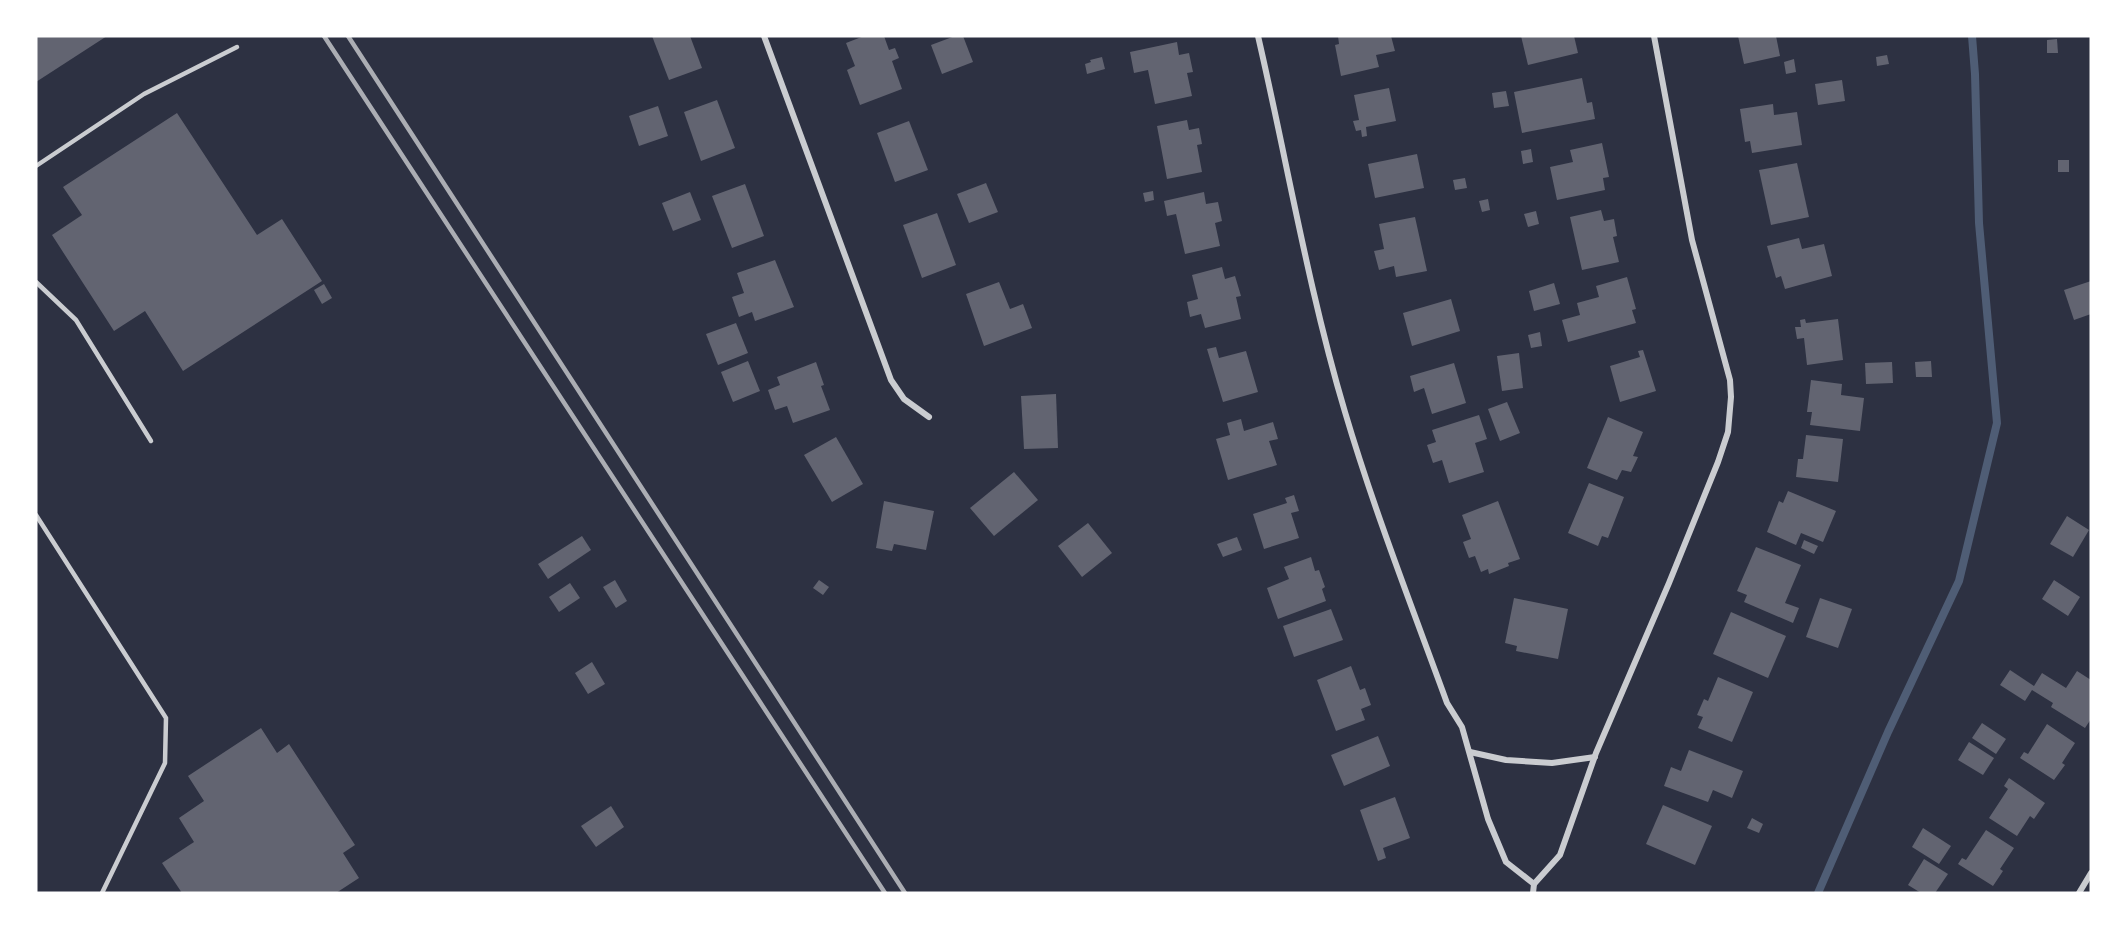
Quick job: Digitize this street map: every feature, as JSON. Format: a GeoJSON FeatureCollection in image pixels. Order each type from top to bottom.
{"type":"FeatureCollection","features":[{"type":"Feature","properties":{"kind":"street"},"geometry":{"type":"LineString","coordinates":[[764,36],[891,380],[904,399],[929,417]]}},
{"type":"Feature","properties":{"kind":"street"},"geometry":{"type":"LineString","coordinates":[[1257,36],[1309,274],[1345,411],[1386,537],[1447,703],[1462,727],[1488,819],[1506,862],[1534,884]]}},
{"type":"Feature","properties":{"kind":"street"},"geometry":{"type":"LineString","coordinates":[[1533,893],[1534,884],[1560,855],[1595,757],[1669,584],[1728,432],[1730,380],[1692,240],[1654,36]]}},
{"type":"Feature","properties":{"kind":"street"},"geometry":{"type":"LineString","coordinates":[[1470,752],[1506,760],[1552,763],[1595,757]]}},
{"type":"Feature","properties":{"kind":"street"},"geometry":{"type":"LineString","coordinates":[[2079,893],[2091,873]]}},
{"type":"Feature","properties":{"kind":"lane"},"geometry":{"type":"LineString","coordinates":[[36,166],[144,94],[237,47]]}},
{"type":"Feature","properties":{"kind":"lane"},"geometry":{"type":"LineString","coordinates":[[36,282],[76,320],[151,441]]}},
{"type":"Feature","properties":{"kind":"lane"},"geometry":{"type":"LineString","coordinates":[[36,515],[166,717],[165,763],[102,893]]}},
{"type":"Feature","properties":{"kind":"building"},"geometry":{"type":"Polygon","coordinates":[[[36,36],[107,36],[36,82],[36,36]]]}},
{"type":"Feature","properties":{"kind":"building"},"geometry":{"type":"Polygon","coordinates":[[[652,36],[690,36],[702,68],[669,80],[652,36]]]}},
{"type":"Feature","properties":{"kind":"building"},"geometry":{"type":"Polygon","coordinates":[[[864,36],[884,36],[889,50],[895,48],[899,58],[892,61],[902,89],[860,105],[847,70],[855,66],[846,43],[864,36]]]}},
{"type":"Feature","properties":{"kind":"building"},"geometry":{"type":"Polygon","coordinates":[[[955,36],[963,36],[973,62],[942,74],[931,45],[955,36]]]}},
{"type":"Feature","properties":{"kind":"building"},"geometry":{"type":"Polygon","coordinates":[[[1338,36],[1391,36],[1395,51],[1376,55],[1379,67],[1341,76],[1335,45],[1339,44],[1338,36]]]}},
{"type":"Feature","properties":{"kind":"building"},"geometry":{"type":"Polygon","coordinates":[[[1521,36],[1574,36],[1578,53],[1528,65],[1521,36]]]}},
{"type":"Feature","properties":{"kind":"building"},"geometry":{"type":"Polygon","coordinates":[[[1738,36],[1776,36],[1780,56],[1744,64],[1738,36]]]}},
{"type":"Feature","properties":{"kind":"building"},"geometry":{"type":"Polygon","coordinates":[[[2057,39],[2058,53],[2047,53],[2047,40],[2057,39]]]}},
{"type":"Feature","properties":{"kind":"building"},"geometry":{"type":"Polygon","coordinates":[[[1177,42],[1179,55],[1189,53],[1193,72],[1187,73],[1192,96],[1155,104],[1148,70],[1134,73],[1130,52],[1177,42]]]}},
{"type":"Feature","properties":{"kind":"building"},"geometry":{"type":"Polygon","coordinates":[[[1887,55],[1889,64],[1877,66],[1876,57],[1887,55]]]}},
{"type":"Feature","properties":{"kind":"building"},"geometry":{"type":"Polygon","coordinates":[[[1102,57],[1105,69],[1087,74],[1085,64],[1102,57]]]}},
{"type":"Feature","properties":{"kind":"building"},"geometry":{"type":"Polygon","coordinates":[[[1794,59],[1796,72],[1786,74],[1784,62],[1794,59]]]}},
{"type":"Feature","properties":{"kind":"building"},"geometry":{"type":"Polygon","coordinates":[[[1582,78],[1587,103],[1592,102],[1595,119],[1522,133],[1514,92],[1582,78]]]}},
{"type":"Feature","properties":{"kind":"building"},"geometry":{"type":"Polygon","coordinates":[[[1842,80],[1845,101],[1818,105],[1815,84],[1842,80]]]}},
{"type":"Feature","properties":{"kind":"building"},"geometry":{"type":"Polygon","coordinates":[[[1389,88],[1396,121],[1366,127],[1367,136],[1362,137],[1361,130],[1356,131],[1353,121],[1359,120],[1354,95],[1389,88]]]}},
{"type":"Feature","properties":{"kind":"building"},"geometry":{"type":"Polygon","coordinates":[[[1506,91],[1509,106],[1494,108],[1492,93],[1506,91]]]}},
{"type":"Feature","properties":{"kind":"building"},"geometry":{"type":"Polygon","coordinates":[[[717,100],[735,148],[701,161],[684,112],[717,100]]]}},
{"type":"Feature","properties":{"kind":"building"},"geometry":{"type":"Polygon","coordinates":[[[1773,104],[1774,115],[1797,112],[1802,145],[1752,153],[1750,141],[1745,142],[1740,109],[1773,104]]]}},
{"type":"Feature","properties":{"kind":"building"},"geometry":{"type":"Polygon","coordinates":[[[658,106],[668,136],[639,146],[629,116],[658,106]]]}},
{"type":"Feature","properties":{"kind":"building"},"geometry":{"type":"Polygon","coordinates":[[[177,113],[257,235],[282,219],[322,281],[183,371],[145,311],[114,331],[52,235],[82,215],[63,187],[177,113]]]}},
{"type":"Feature","properties":{"kind":"building"},"geometry":{"type":"Polygon","coordinates":[[[1187,120],[1189,130],[1199,128],[1202,144],[1197,145],[1202,172],[1167,179],[1157,126],[1187,120]]]}},
{"type":"Feature","properties":{"kind":"building"},"geometry":{"type":"Polygon","coordinates":[[[909,121],[928,170],[895,182],[877,133],[909,121]]]}},
{"type":"Feature","properties":{"kind":"building"},"geometry":{"type":"Polygon","coordinates":[[[1602,143],[1609,177],[1603,178],[1605,190],[1557,200],[1550,167],[1573,162],[1570,150],[1602,143]]]}},
{"type":"Feature","properties":{"kind":"building"},"geometry":{"type":"Polygon","coordinates":[[[1531,149],[1533,162],[1523,164],[1521,151],[1531,149]]]}},
{"type":"Feature","properties":{"kind":"building"},"geometry":{"type":"Polygon","coordinates":[[[1417,154],[1424,188],[1375,198],[1368,164],[1417,154]]]}},
{"type":"Feature","properties":{"kind":"building"},"geometry":{"type":"Polygon","coordinates":[[[2058,160],[2069,160],[2069,172],[2058,172],[2058,160]]]}},
{"type":"Feature","properties":{"kind":"building"},"geometry":{"type":"Polygon","coordinates":[[[1797,163],[1809,217],[1771,225],[1759,170],[1797,163]]]}},
{"type":"Feature","properties":{"kind":"building"},"geometry":{"type":"Polygon","coordinates":[[[1465,178],[1467,188],[1455,190],[1453,180],[1465,178]]]}},
{"type":"Feature","properties":{"kind":"building"},"geometry":{"type":"Polygon","coordinates":[[[986,183],[998,212],[969,223],[957,194],[986,183]]]}},
{"type":"Feature","properties":{"kind":"building"},"geometry":{"type":"Polygon","coordinates":[[[745,184],[764,236],[732,248],[712,196],[745,184]]]}},
{"type":"Feature","properties":{"kind":"building"},"geometry":{"type":"Polygon","coordinates":[[[1153,191],[1154,200],[1145,202],[1143,193],[1153,191]]]}},
{"type":"Feature","properties":{"kind":"building"},"geometry":{"type":"Polygon","coordinates":[[[690,192],[701,220],[673,231],[662,203],[690,192]]]}},
{"type":"Feature","properties":{"kind":"building"},"geometry":{"type":"Polygon","coordinates":[[[1204,192],[1206,204],[1218,202],[1222,221],[1215,223],[1220,246],[1185,254],[1176,214],[1167,216],[1164,201],[1204,192]]]}},
{"type":"Feature","properties":{"kind":"building"},"geometry":{"type":"Polygon","coordinates":[[[1488,199],[1490,210],[1482,212],[1479,201],[1488,199]]]}},
{"type":"Feature","properties":{"kind":"building"},"geometry":{"type":"Polygon","coordinates":[[[1601,210],[1604,221],[1614,219],[1617,236],[1613,237],[1619,262],[1582,270],[1570,217],[1601,210]]]}},
{"type":"Feature","properties":{"kind":"building"},"geometry":{"type":"Polygon","coordinates":[[[1536,211],[1539,224],[1528,227],[1524,214],[1536,211]]]}},
{"type":"Feature","properties":{"kind":"building"},"geometry":{"type":"Polygon","coordinates":[[[937,213],[956,265],[922,278],[903,225],[937,213]]]}},
{"type":"Feature","properties":{"kind":"building"},"geometry":{"type":"Polygon","coordinates":[[[1415,217],[1427,271],[1396,277],[1394,266],[1379,270],[1374,251],[1384,249],[1379,224],[1415,217]]]}},
{"type":"Feature","properties":{"kind":"building"},"geometry":{"type":"Polygon","coordinates":[[[1799,238],[1802,249],[1824,244],[1832,276],[1785,289],[1781,276],[1776,278],[1767,246],[1799,238]]]}},
{"type":"Feature","properties":{"kind":"building"},"geometry":{"type":"Polygon","coordinates":[[[775,260],[794,307],[755,321],[752,312],[739,317],[732,297],[744,293],[737,273],[775,260]]]}},
{"type":"Feature","properties":{"kind":"building"},"geometry":{"type":"Polygon","coordinates":[[[1222,267],[1225,279],[1235,276],[1241,296],[1236,297],[1241,319],[1205,328],[1201,314],[1190,317],[1187,302],[1198,299],[1192,275],[1222,267]]]}},
{"type":"Feature","properties":{"kind":"building"},"geometry":{"type":"Polygon","coordinates":[[[1627,277],[1636,309],[1632,310],[1636,323],[1568,342],[1562,320],[1580,315],[1577,303],[1599,297],[1596,286],[1627,277]]]}},
{"type":"Feature","properties":{"kind":"building"},"geometry":{"type":"Polygon","coordinates":[[[2091,281],[2091,314],[2074,320],[2064,290],[2091,281]]]}},
{"type":"Feature","properties":{"kind":"building"},"geometry":{"type":"Polygon","coordinates":[[[999,282],[1010,309],[1023,304],[1032,328],[984,346],[966,294],[999,282]]]}},
{"type":"Feature","properties":{"kind":"building"},"geometry":{"type":"Polygon","coordinates":[[[1554,283],[1560,304],[1534,311],[1529,291],[1554,283]]]}},
{"type":"Feature","properties":{"kind":"building"},"geometry":{"type":"Polygon","coordinates":[[[324,284],[332,298],[322,304],[314,290],[324,284]]]}},
{"type":"Feature","properties":{"kind":"building"},"geometry":{"type":"Polygon","coordinates":[[[1451,299],[1460,331],[1412,346],[1403,313],[1451,299]]]}},
{"type":"Feature","properties":{"kind":"building"},"geometry":{"type":"Polygon","coordinates":[[[1805,319],[1806,323],[1838,319],[1843,360],[1807,365],[1804,338],[1797,339],[1795,327],[1801,327],[1800,320],[1805,319]]]}},
{"type":"Feature","properties":{"kind":"building"},"geometry":{"type":"Polygon","coordinates":[[[736,323],[748,353],[718,365],[706,334],[736,323]]]}},
{"type":"Feature","properties":{"kind":"building"},"geometry":{"type":"Polygon","coordinates":[[[1540,332],[1542,346],[1531,348],[1528,335],[1540,332]]]}},
{"type":"Feature","properties":{"kind":"building"},"geometry":{"type":"Polygon","coordinates":[[[1216,347],[1219,358],[1246,351],[1258,392],[1223,402],[1207,349],[1216,347]]]}},
{"type":"Feature","properties":{"kind":"building"},"geometry":{"type":"Polygon","coordinates":[[[1643,350],[1656,391],[1620,402],[1610,366],[1640,357],[1638,351],[1643,350]]]}},
{"type":"Feature","properties":{"kind":"building"},"geometry":{"type":"Polygon","coordinates":[[[1519,353],[1523,388],[1502,391],[1497,356],[1519,353]]]}},
{"type":"Feature","properties":{"kind":"building"},"geometry":{"type":"Polygon","coordinates":[[[748,361],[760,391],[733,402],[721,372],[748,361]]]}},
{"type":"Feature","properties":{"kind":"building"},"geometry":{"type":"Polygon","coordinates":[[[1931,361],[1932,377],[1916,377],[1915,362],[1931,361]]]}},
{"type":"Feature","properties":{"kind":"building"},"geometry":{"type":"Polygon","coordinates":[[[816,362],[824,385],[821,386],[830,410],[793,423],[787,406],[775,410],[768,390],[780,385],[777,377],[816,362]]]}},
{"type":"Feature","properties":{"kind":"building"},"geometry":{"type":"Polygon","coordinates":[[[1892,362],[1893,383],[1866,384],[1865,363],[1892,362]]]}},
{"type":"Feature","properties":{"kind":"building"},"geometry":{"type":"Polygon","coordinates":[[[1454,363],[1466,403],[1432,414],[1424,388],[1414,392],[1410,376],[1454,363]]]}},
{"type":"Feature","properties":{"kind":"building"},"geometry":{"type":"Polygon","coordinates":[[[1811,380],[1842,384],[1841,395],[1864,398],[1860,431],[1810,425],[1812,412],[1807,412],[1811,380]]]}},
{"type":"Feature","properties":{"kind":"building"},"geometry":{"type":"Polygon","coordinates":[[[1056,394],[1058,448],[1024,449],[1021,396],[1056,394]]]}},
{"type":"Feature","properties":{"kind":"building"},"geometry":{"type":"Polygon","coordinates":[[[1507,402],[1520,433],[1500,441],[1488,409],[1507,402]]]}},
{"type":"Feature","properties":{"kind":"building"},"geometry":{"type":"Polygon","coordinates":[[[1479,415],[1487,439],[1475,443],[1484,472],[1449,483],[1442,460],[1433,463],[1427,445],[1436,442],[1432,430],[1479,415]]]}},
{"type":"Feature","properties":{"kind":"building"},"geometry":{"type":"Polygon","coordinates":[[[1608,417],[1643,432],[1633,456],[1638,457],[1631,472],[1622,470],[1617,480],[1587,468],[1608,417]]]}},
{"type":"Feature","properties":{"kind":"building"},"geometry":{"type":"Polygon","coordinates":[[[1241,419],[1244,431],[1273,422],[1278,439],[1269,441],[1277,465],[1228,480],[1216,439],[1230,435],[1227,423],[1241,419]]]}},
{"type":"Feature","properties":{"kind":"building"},"geometry":{"type":"Polygon","coordinates":[[[1806,435],[1843,439],[1838,482],[1796,477],[1798,459],[1803,459],[1806,435]]]}},
{"type":"Feature","properties":{"kind":"building"},"geometry":{"type":"Polygon","coordinates":[[[836,437],[863,484],[832,502],[804,455],[836,437]]]}},
{"type":"Feature","properties":{"kind":"building"},"geometry":{"type":"Polygon","coordinates":[[[1014,472],[1038,500],[994,536],[970,508],[1014,472]]]}},
{"type":"Feature","properties":{"kind":"building"},"geometry":{"type":"Polygon","coordinates":[[[1589,483],[1624,497],[1608,538],[1602,536],[1598,546],[1568,533],[1589,483]]]}},
{"type":"Feature","properties":{"kind":"building"},"geometry":{"type":"Polygon","coordinates":[[[1788,491],[1836,511],[1823,542],[1801,533],[1796,545],[1767,532],[1779,501],[1783,503],[1788,491]]]}},
{"type":"Feature","properties":{"kind":"building"},"geometry":{"type":"Polygon","coordinates":[[[1294,495],[1299,511],[1291,513],[1299,538],[1264,549],[1253,514],[1287,503],[1285,498],[1294,495]]]}},
{"type":"Feature","properties":{"kind":"building"},"geometry":{"type":"Polygon","coordinates":[[[884,501],[934,511],[926,550],[894,544],[892,551],[876,548],[884,501]]]}},
{"type":"Feature","properties":{"kind":"building"},"geometry":{"type":"Polygon","coordinates":[[[1498,501],[1520,559],[1489,574],[1488,569],[1481,572],[1475,556],[1469,558],[1463,542],[1471,539],[1462,515],[1498,501]]]}},
{"type":"Feature","properties":{"kind":"building"},"geometry":{"type":"Polygon","coordinates":[[[2067,516],[2089,530],[2073,557],[2050,544],[2067,516]]]}},
{"type":"Feature","properties":{"kind":"building"},"geometry":{"type":"Polygon","coordinates":[[[1088,523],[1112,553],[1082,577],[1058,546],[1088,523]]]}},
{"type":"Feature","properties":{"kind":"building"},"geometry":{"type":"Polygon","coordinates":[[[582,536],[591,550],[548,579],[538,564],[582,536]]]}},
{"type":"Feature","properties":{"kind":"building"},"geometry":{"type":"Polygon","coordinates":[[[1237,537],[1242,550],[1223,557],[1217,544],[1237,537]]]}},
{"type":"Feature","properties":{"kind":"building"},"geometry":{"type":"Polygon","coordinates":[[[1804,540],[1818,546],[1814,554],[1801,548],[1804,540]]]}},
{"type":"Feature","properties":{"kind":"building"},"geometry":{"type":"Polygon","coordinates":[[[1756,547],[1801,565],[1785,603],[1799,608],[1793,623],[1744,602],[1747,595],[1737,591],[1756,547]]]}},
{"type":"Feature","properties":{"kind":"building"},"geometry":{"type":"Polygon","coordinates":[[[1311,557],[1315,571],[1319,570],[1325,587],[1322,589],[1326,601],[1278,619],[1267,588],[1289,579],[1284,567],[1311,557]]]}},
{"type":"Feature","properties":{"kind":"building"},"geometry":{"type":"Polygon","coordinates":[[[615,580],[627,601],[616,608],[603,587],[615,580]]]}},
{"type":"Feature","properties":{"kind":"building"},"geometry":{"type":"Polygon","coordinates":[[[819,580],[829,587],[823,595],[813,588],[819,580]]]}},
{"type":"Feature","properties":{"kind":"building"},"geometry":{"type":"Polygon","coordinates":[[[2054,580],[2080,597],[2068,616],[2042,599],[2054,580]]]}},
{"type":"Feature","properties":{"kind":"building"},"geometry":{"type":"Polygon","coordinates":[[[570,583],[580,598],[559,612],[549,597],[570,583]]]}},
{"type":"Feature","properties":{"kind":"building"},"geometry":{"type":"Polygon","coordinates":[[[1514,598],[1568,609],[1558,659],[1516,651],[1517,646],[1505,643],[1514,598]]]}},
{"type":"Feature","properties":{"kind":"building"},"geometry":{"type":"Polygon","coordinates":[[[1820,598],[1852,609],[1838,648],[1806,637],[1820,598]]]}},
{"type":"Feature","properties":{"kind":"building"},"geometry":{"type":"Polygon","coordinates":[[[1331,609],[1343,640],[1294,657],[1283,626],[1331,609]]]}},
{"type":"Feature","properties":{"kind":"building"},"geometry":{"type":"Polygon","coordinates":[[[1731,612],[1786,636],[1768,678],[1713,654],[1731,612]]]}},
{"type":"Feature","properties":{"kind":"building"},"geometry":{"type":"Polygon","coordinates":[[[592,662],[605,684],[588,694],[575,673],[592,662]]]}},
{"type":"Feature","properties":{"kind":"building"},"geometry":{"type":"Polygon","coordinates":[[[1351,666],[1360,690],[1365,688],[1371,705],[1361,709],[1365,720],[1336,731],[1317,680],[1351,666]]]}},
{"type":"Feature","properties":{"kind":"building"},"geometry":{"type":"Polygon","coordinates":[[[2010,670],[2034,686],[2042,673],[2066,688],[2077,671],[2091,680],[2091,719],[2085,728],[2051,707],[2053,703],[2032,690],[2025,701],[2000,685],[2010,670]]]}},
{"type":"Feature","properties":{"kind":"building"},"geometry":{"type":"Polygon","coordinates":[[[1718,677],[1753,692],[1732,742],[1698,728],[1703,717],[1697,715],[1704,699],[1708,701],[1718,677]]]}},
{"type":"Feature","properties":{"kind":"building"},"geometry":{"type":"Polygon","coordinates":[[[1982,723],[2006,739],[1996,754],[1972,738],[1982,723]]]}},
{"type":"Feature","properties":{"kind":"building"},"geometry":{"type":"Polygon","coordinates":[[[2047,724],[2075,743],[2062,763],[2065,765],[2054,780],[2020,758],[2024,752],[2028,754],[2047,724]]]}},
{"type":"Feature","properties":{"kind":"building"},"geometry":{"type":"Polygon","coordinates":[[[261,728],[277,753],[289,744],[355,845],[343,853],[359,878],[336,893],[182,893],[162,863],[194,842],[179,818],[204,801],[188,776],[261,728]]]}},
{"type":"Feature","properties":{"kind":"building"},"geometry":{"type":"Polygon","coordinates":[[[1378,736],[1390,766],[1344,786],[1331,755],[1378,736]]]}},
{"type":"Feature","properties":{"kind":"building"},"geometry":{"type":"Polygon","coordinates":[[[1969,742],[1994,758],[1983,775],[1958,760],[1969,742]]]}},
{"type":"Feature","properties":{"kind":"building"},"geometry":{"type":"Polygon","coordinates":[[[1689,750],[1743,771],[1732,798],[1713,790],[1708,802],[1664,786],[1671,767],[1681,771],[1689,750]]]}},
{"type":"Feature","properties":{"kind":"building"},"geometry":{"type":"Polygon","coordinates":[[[2009,778],[2045,803],[2034,819],[2030,816],[2017,836],[1989,818],[2008,789],[2004,786],[2009,778]]]}},
{"type":"Feature","properties":{"kind":"building"},"geometry":{"type":"Polygon","coordinates":[[[1395,797],[1410,838],[1383,848],[1386,858],[1378,861],[1360,810],[1395,797]]]}},
{"type":"Feature","properties":{"kind":"building"},"geometry":{"type":"Polygon","coordinates":[[[1663,805],[1712,826],[1695,865],[1646,844],[1663,805]]]}},
{"type":"Feature","properties":{"kind":"building"},"geometry":{"type":"Polygon","coordinates":[[[611,806],[624,827],[596,847],[581,826],[611,806]]]}},
{"type":"Feature","properties":{"kind":"building"},"geometry":{"type":"Polygon","coordinates":[[[1752,818],[1763,824],[1759,833],[1747,828],[1752,818]]]}},
{"type":"Feature","properties":{"kind":"building"},"geometry":{"type":"Polygon","coordinates":[[[1923,828],[1951,846],[1939,864],[1912,847],[1923,828]]]}},
{"type":"Feature","properties":{"kind":"building"},"geometry":{"type":"Polygon","coordinates":[[[1986,830],[2014,848],[2000,869],[2003,871],[1993,886],[1958,864],[1962,858],[1966,860],[1986,830]]]}},
{"type":"Feature","properties":{"kind":"building"},"geometry":{"type":"Polygon","coordinates":[[[1924,859],[1948,874],[1935,893],[1921,893],[1908,885],[1924,859]]]}},
{"type":"Feature","properties":{"kind":"waterway"},"geometry":{"type":"LineString","coordinates":[[1818,893],[1888,732],[1959,581],[1997,423],[1979,223],[1972,36]]}},
{"type":"Feature","properties":{"kind":"railway"},"geometry":{"type":"LineString","coordinates":[[324,36],[885,893]]}},
{"type":"Feature","properties":{"kind":"railway"},"geometry":{"type":"LineString","coordinates":[[348,36],[905,893]]}}]}
